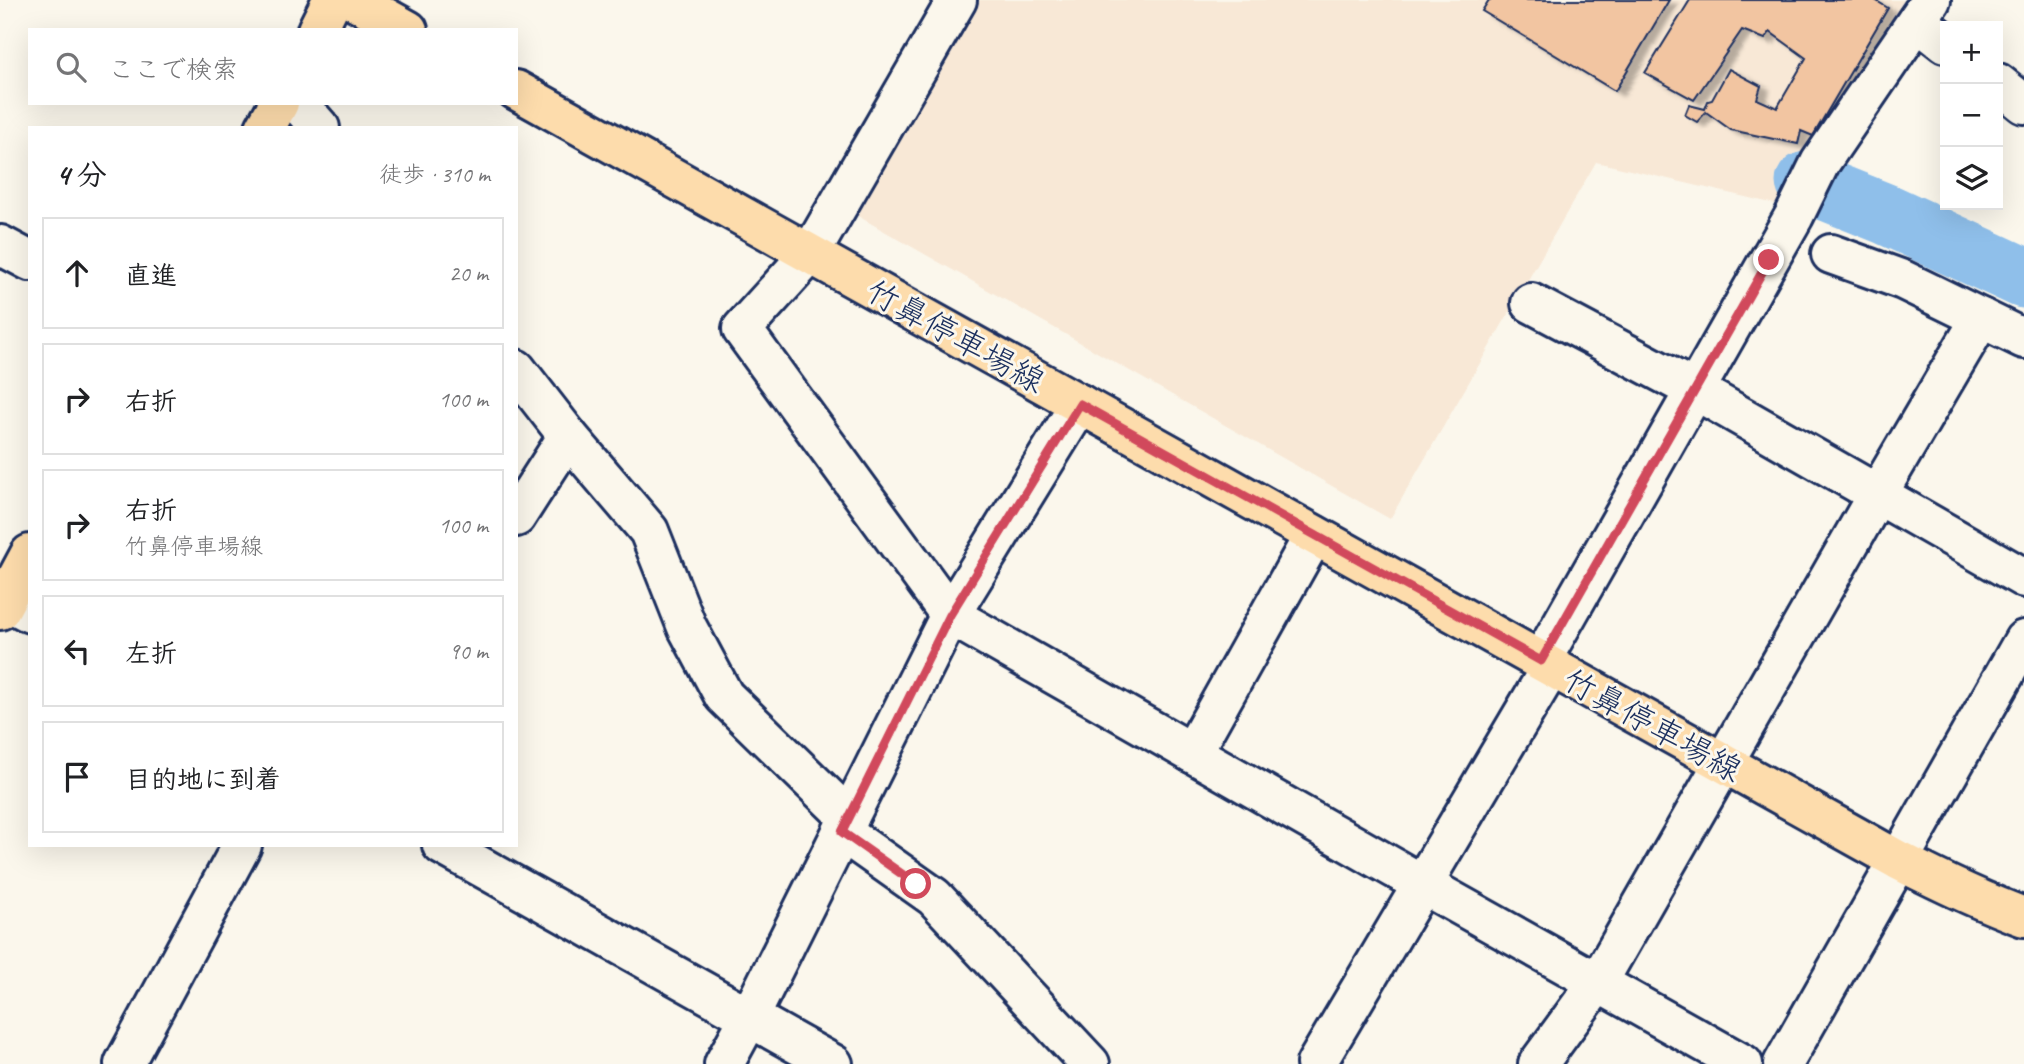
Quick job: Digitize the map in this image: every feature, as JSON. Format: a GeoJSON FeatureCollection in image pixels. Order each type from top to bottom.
{"type":"FeatureCollection","features":[{"type":"Feature","properties":{"kind":"main road"},"geometry":{"type":"LineString","coordinates":[[318,28],[332,0]]}},
{"type":"Feature","properties":{"kind":"main road"},"geometry":{"type":"LineString","coordinates":[[354,0],[404,28]]}},
{"type":"Feature","properties":{"kind":"main road","name":"竹鼻停車場線"},"geometry":{"type":"LineString","coordinates":[[518,91],[1898,860],[1952,887],[2024,917]]}},
{"type":"Feature","properties":{"kind":"main road"},"geometry":{"type":"LineString","coordinates":[[266,126],[278,105]]}},
{"type":"Feature","properties":{"kind":"main road"},"geometry":{"type":"LineString","coordinates":[[12,607],[28,560]]}},
{"type":"Feature","properties":{"kind":"street"},"geometry":{"type":"LineString","coordinates":[[957,0],[810,254],[742,329],[950,615],[1743,1064]]}},
{"type":"Feature","properties":{"kind":"street"},"geometry":{"type":"LineString","coordinates":[[1316,1064],[1422,884],[1546,664],[1695,390],[1794,216],[1820,163],[1931,21]]}},
{"type":"Feature","properties":{"kind":"street"},"geometry":{"type":"LineString","coordinates":[[1999,84],[2024,104]]}},
{"type":"Feature","properties":{"kind":"street"},"geometry":{"type":"LineString","coordinates":[[300,105],[318,126]]}},
{"type":"Feature","properties":{"kind":"street"},"geometry":{"type":"LineString","coordinates":[[0,244],[28,260]]}},
{"type":"Feature","properties":{"kind":"street"},"geometry":{"type":"LineString","coordinates":[[1831,254],[1903,280],[2024,339]]}},
{"type":"Feature","properties":{"kind":"street"},"geometry":{"type":"LineString","coordinates":[[1531,303],[1695,390],[2024,578]]}},
{"type":"Feature","properties":{"kind":"street"},"geometry":{"type":"LineString","coordinates":[[1538,1064],[1598,982],[1981,318]]}},
{"type":"Feature","properties":{"kind":"street"},"geometry":{"type":"LineString","coordinates":[[518,372],[568,436],[649,531],[687,627],[724,696],[845,825],[934,897],[1090,1064]]}},
{"type":"Feature","properties":{"kind":"street"},"geometry":{"type":"LineString","coordinates":[[724,1064],[950,615],[1080,404]]}},
{"type":"Feature","properties":{"kind":"street"},"geometry":{"type":"LineString","coordinates":[[518,514],[568,436]]}},
{"type":"Feature","properties":{"kind":"street"},"geometry":{"type":"LineString","coordinates":[[1192,753],[1314,535]]}},
{"type":"Feature","properties":{"kind":"street"},"geometry":{"type":"LineString","coordinates":[[1783,1064],[2024,640]]}},
{"type":"Feature","properties":{"kind":"street"},"geometry":{"type":"LineString","coordinates":[[124,1064],[241,847]]}},
{"type":"Feature","properties":{"kind":"street"},"geometry":{"type":"LineString","coordinates":[[446,847],[834,1064]]}},
{"type":"Feature","properties":{"kind":"shaded area"},"geometry":{"type":"Polygon","coordinates":[[[971,0],[1904,0],[1775,204],[1596,162],[1390,519],[849,211],[971,0]]]}},
{"type":"Feature","properties":{"kind":"building"},"geometry":{"type":"Polygon","coordinates":[[[1489,0],[1669,0],[1615,91],[1482,11],[1489,0]]]}},
{"type":"Feature","properties":{"kind":"building"},"geometry":{"type":"Polygon","coordinates":[[[1690,0],[1875,0],[1888,8],[1813,136],[1801,131],[1798,144],[1731,130],[1706,112],[1697,122],[1685,115],[1689,105],[1705,109],[1729,69],[1761,86],[1757,99],[1777,108],[1806,58],[1770,32],[1765,39],[1742,30],[1694,100],[1645,73],[1690,0]]]}},
{"type":"Feature","properties":{"kind":"waterway"},"geometry":{"type":"LineString","coordinates":[[1806,182],[1888,215],[2024,278]]}},
{"type":"Feature","properties":{"kind":"route"},"geometry":{"type":"LineString","coordinates":[[916,884],[842,832],[950,615],[1080,404],[1541,661],[1769,260]]}}]}
